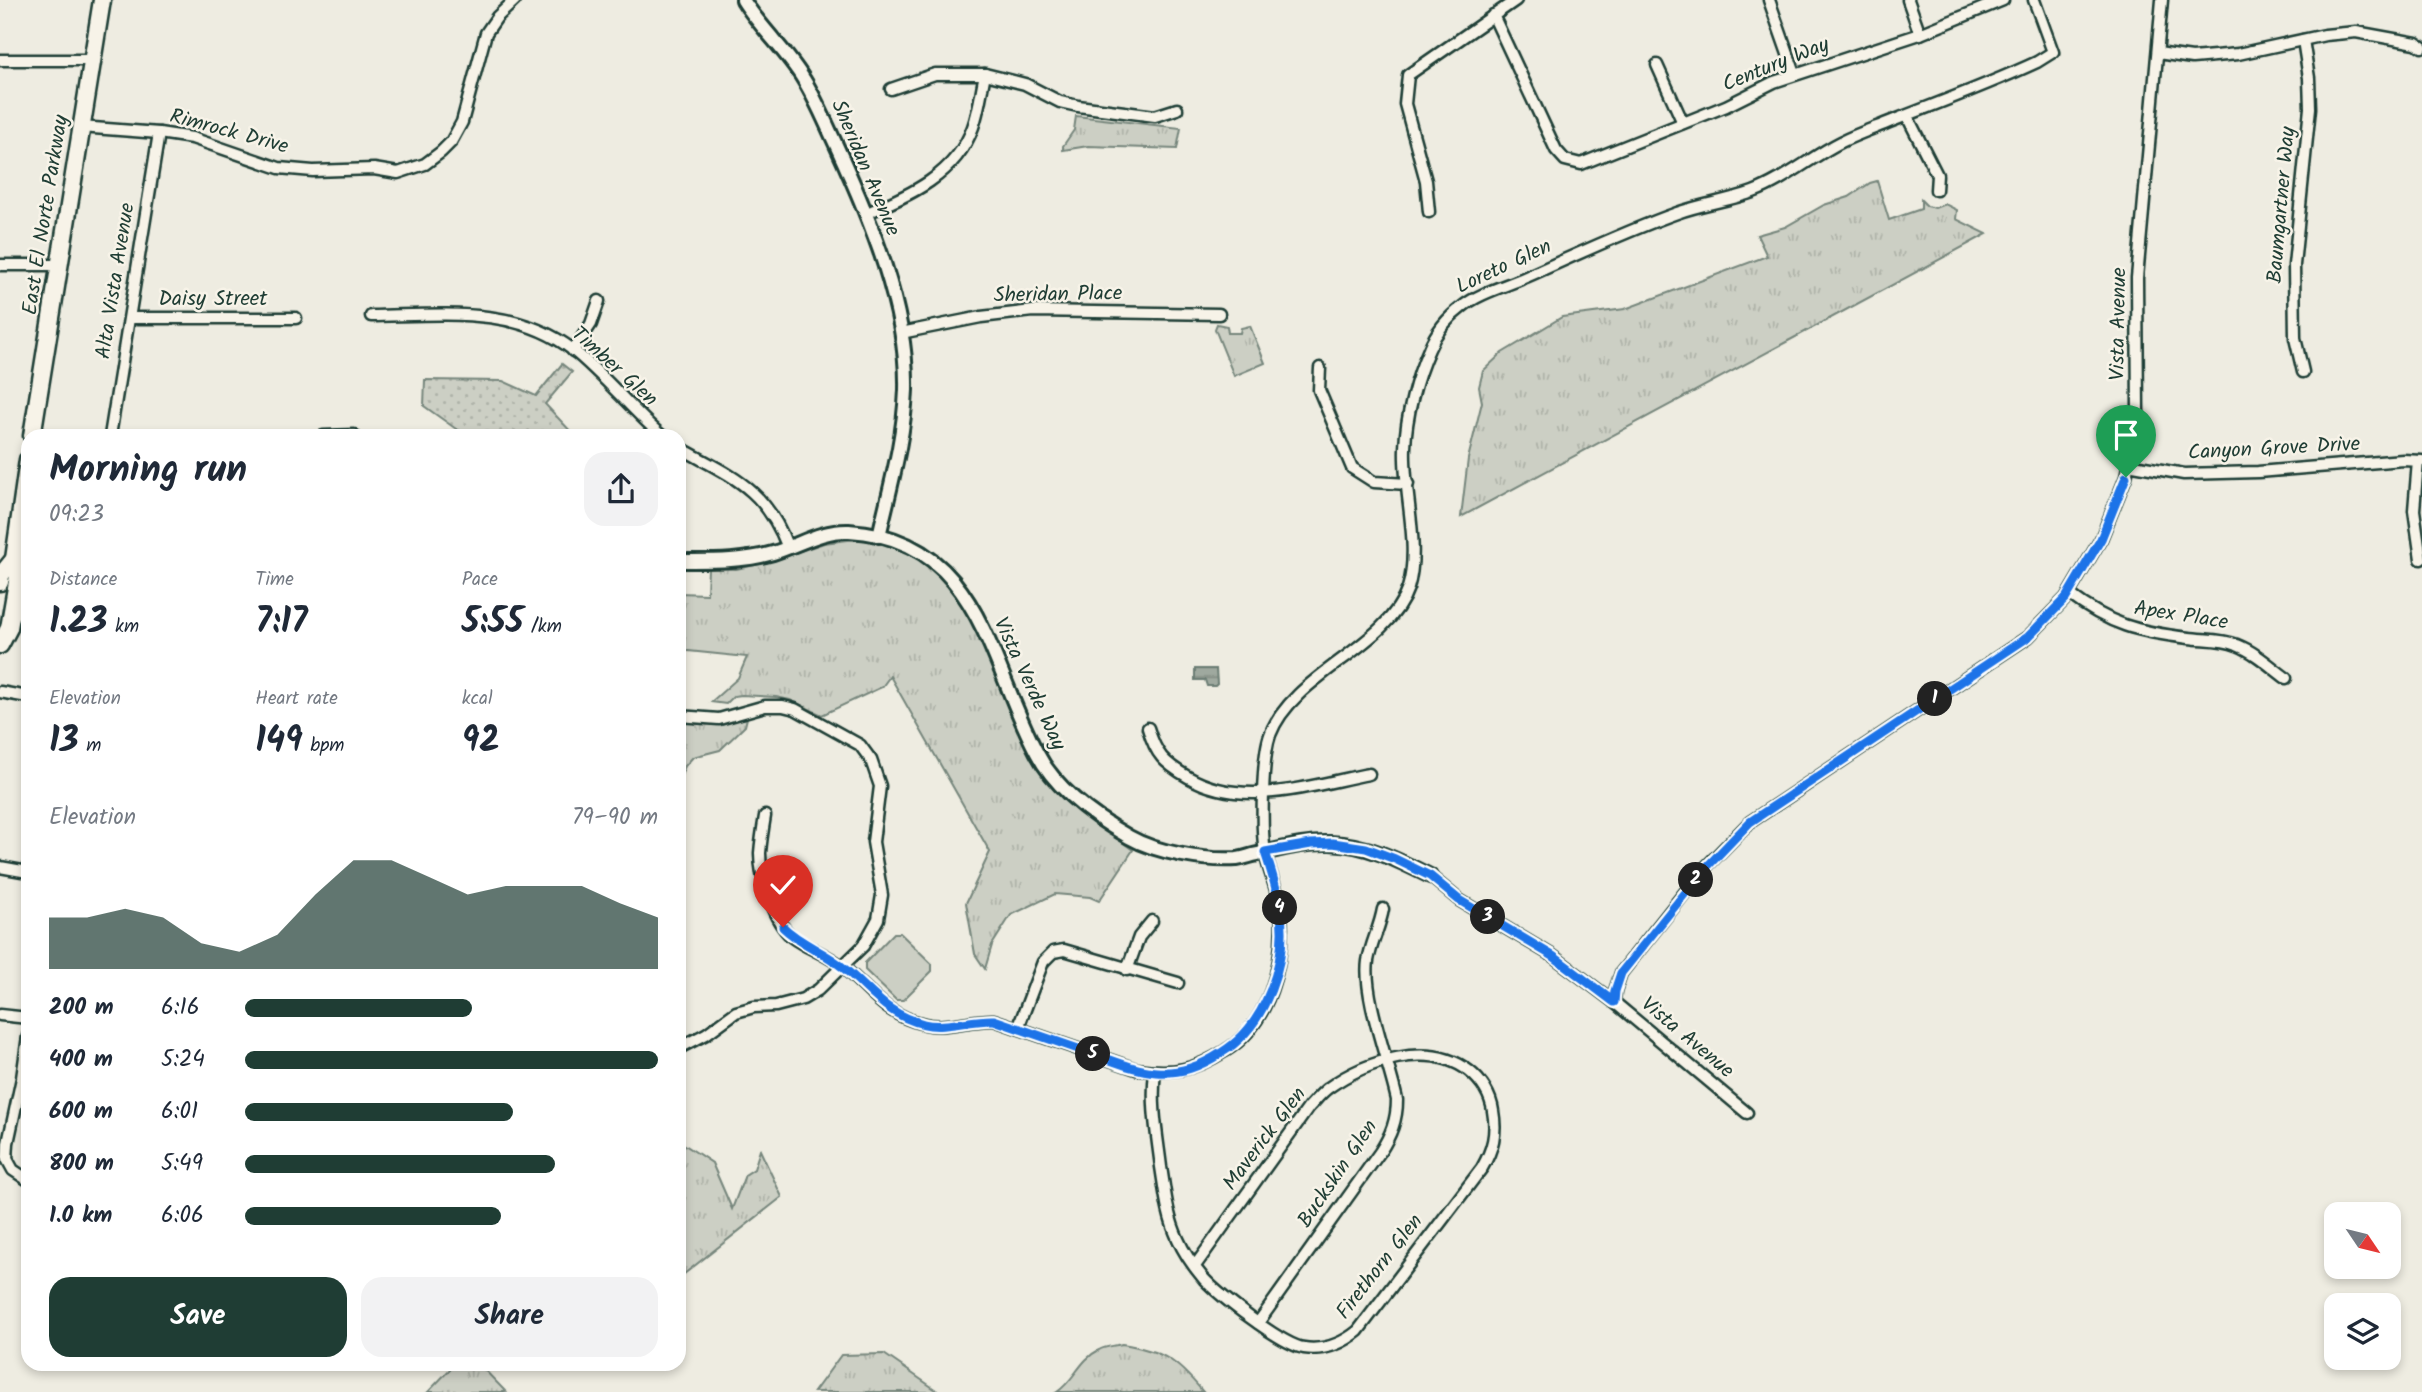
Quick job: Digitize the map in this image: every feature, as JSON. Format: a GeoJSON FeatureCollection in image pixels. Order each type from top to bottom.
{"type":"FeatureCollection","features":[{"type":"Feature","properties":{"kind":"main road","name":"East El Norte Parkway"},"geometry":{"type":"LineString","coordinates":[[33,429],[102,0]]}},
{"type":"Feature","properties":{"kind":"main road"},"geometry":{"type":"LineString","coordinates":[[0,582],[1,575],[21,560]]}},
{"type":"Feature","properties":{"kind":"main road"},"geometry":{"type":"LineString","coordinates":[[0,645],[9,628],[21,560]]}},
{"type":"Feature","properties":{"kind":"street","name":"Rimrock Drive"},"geometry":{"type":"LineString","coordinates":[[80,127],[159,133],[209,143],[261,163],[288,169],[374,169],[398,173],[425,164],[451,142],[462,122],[486,33],[497,17],[515,0]]}},
{"type":"Feature","properties":{"kind":"street","name":"Sheridan Avenue"},"geometry":{"type":"LineString","coordinates":[[743,0],[807,83],[867,213],[880,250],[905,360],[904,416],[899,451],[879,536]]}},
{"type":"Feature","properties":{"kind":"street"},"geometry":{"type":"LineString","coordinates":[[1429,212],[1426,181],[1405,104],[1408,75],[1516,0]]}},
{"type":"Feature","properties":{"kind":"street"},"geometry":{"type":"LineString","coordinates":[[1769,0],[1795,74]]}},
{"type":"Feature","properties":{"kind":"street"},"geometry":{"type":"LineString","coordinates":[[1908,0],[1920,34]]}},
{"type":"Feature","properties":{"kind":"street","name":"Century Way"},"geometry":{"type":"LineString","coordinates":[[1493,15],[1556,150],[1565,160],[1581,164],[1795,74],[1920,34],[2003,0]]}},
{"type":"Feature","properties":{"kind":"street","name":"Loreto Glen"},"geometry":{"type":"LineString","coordinates":[[765,816],[760,855],[766,894],[783,927],[793,937],[843,967],[897,1015],[927,1025],[975,1019],[994,1020],[1136,1069],[1156,1072],[1173,1072],[1202,1065],[1234,1046],[1264,1009],[1277,972],[1281,911],[1265,852],[1265,761],[1269,737],[1286,709],[1390,619],[1408,589],[1412,555],[1405,449],[1414,393],[1428,351],[1440,327],[1464,304],[1679,212],[1751,193],[1772,184],[1841,142],[2024,68],[2053,52],[2034,0]]}},
{"type":"Feature","properties":{"kind":"street","name":"Vista Avenue"},"geometry":{"type":"LineString","coordinates":[[1747,1113],[1614,1002],[1621,973],[1703,871],[1750,822],[2028,637],[2069,594],[2101,539],[2126,477],[2138,414],[2137,278],[2162,0]]}},
{"type":"Feature","properties":{"kind":"street"},"geometry":{"type":"LineString","coordinates":[[2158,53],[2192,58],[2238,54],[2356,32],[2416,43],[2422,47]]}},
{"type":"Feature","properties":{"kind":"street","name":"Baumgartner Way"},"geometry":{"type":"LineString","coordinates":[[2303,40],[2310,108],[2294,265],[2295,338],[2303,372]]}},
{"type":"Feature","properties":{"kind":"street"},"geometry":{"type":"LineString","coordinates":[[0,61],[92,60]]}},
{"type":"Feature","properties":{"kind":"street"},"geometry":{"type":"LineString","coordinates":[[1657,65],[1683,123]]}},
{"type":"Feature","properties":{"kind":"street"},"geometry":{"type":"LineString","coordinates":[[867,213],[908,196],[946,170],[966,143],[973,127],[985,74]]}},
{"type":"Feature","properties":{"kind":"street"},"geometry":{"type":"LineString","coordinates":[[891,89],[934,75],[985,74],[1026,84],[1060,102],[1078,106],[1155,116],[1177,109]]}},
{"type":"Feature","properties":{"kind":"street"},"geometry":{"type":"LineString","coordinates":[[1907,116],[1937,175],[1936,190]]}},
{"type":"Feature","properties":{"kind":"street","name":"Alta Vista Avenue"},"geometry":{"type":"LineString","coordinates":[[111,429],[159,133]]}},
{"type":"Feature","properties":{"kind":"street"},"geometry":{"type":"LineString","coordinates":[[0,265],[60,265]]}},
{"type":"Feature","properties":{"kind":"street"},"geometry":{"type":"LineString","coordinates":[[573,351],[591,324],[599,302]]}},
{"type":"Feature","properties":{"kind":"street","name":"Sheridan Place"},"geometry":{"type":"LineString","coordinates":[[901,333],[981,317],[1033,311],[1219,314]]}},
{"type":"Feature","properties":{"kind":"street","name":"Timber Glen"},"geometry":{"type":"LineString","coordinates":[[371,316],[472,314],[539,328],[573,351],[655,429]]}},
{"type":"Feature","properties":{"kind":"street","name":"Daisy Street"},"geometry":{"type":"LineString","coordinates":[[130,318],[296,318]]}},
{"type":"Feature","properties":{"kind":"street"},"geometry":{"type":"LineString","coordinates":[[1320,368],[1319,390],[1352,468],[1374,482],[1408,484]]}},
{"type":"Feature","properties":{"kind":"street"},"geometry":{"type":"LineString","coordinates":[[686,451],[755,493],[778,523],[788,548]]}},
{"type":"Feature","properties":{"kind":"street"},"geometry":{"type":"LineString","coordinates":[[2420,461],[2414,510],[2421,559]]}},
{"type":"Feature","properties":{"kind":"street","name":"Canyon Grove Drive"},"geometry":{"type":"LineString","coordinates":[[2128,464],[2184,474],[2420,461]]}},
{"type":"Feature","properties":{"kind":"street","name":"Vista Verde Way"},"geometry":{"type":"LineString","coordinates":[[686,561],[735,561],[788,548],[820,534],[848,531],[879,536],[912,547],[936,561],[962,590],[978,618],[1037,754],[1064,792],[1130,838],[1193,857],[1238,859],[1311,844],[1333,843],[1366,848],[1430,876]]}},
{"type":"Feature","properties":{"kind":"street","name":"Apex Place"},"geometry":{"type":"LineString","coordinates":[[2069,594],[2089,609],[2122,626],[2150,634],[2234,643],[2286,678]]}},
{"type":"Feature","properties":{"kind":"street"},"geometry":{"type":"LineString","coordinates":[[0,692],[21,696]]}},
{"type":"Feature","properties":{"kind":"street"},"geometry":{"type":"LineString","coordinates":[[686,717],[719,719],[765,706],[783,706],[795,709],[860,745],[871,760],[880,786],[873,842],[882,895],[878,919],[863,946],[818,990],[803,999],[736,1012],[706,1034],[686,1044]]}},
{"type":"Feature","properties":{"kind":"street"},"geometry":{"type":"LineString","coordinates":[[1148,729],[1154,749],[1164,761],[1195,782],[1214,790],[1264,793],[1369,775]]}},
{"type":"Feature","properties":{"kind":"street"},"geometry":{"type":"LineString","coordinates":[[0,867],[21,871]]}},
{"type":"Feature","properties":{"kind":"street"},"geometry":{"type":"LineString","coordinates":[[1430,876],[1459,900],[1553,956],[1614,1002]]}},
{"type":"Feature","properties":{"kind":"street","name":"Buckskin Glen"},"geometry":{"type":"LineString","coordinates":[[1258,1322],[1389,1138],[1397,1114],[1395,1091],[1368,989],[1368,962],[1383,909]]}},
{"type":"Feature","properties":{"kind":"street"},"geometry":{"type":"LineString","coordinates":[[1127,970],[1139,937],[1152,921]]}},
{"type":"Feature","properties":{"kind":"street"},"geometry":{"type":"LineString","coordinates":[[1018,1028],[1043,962],[1053,952],[1064,950],[1178,983]]}},
{"type":"Feature","properties":{"kind":"street"},"geometry":{"type":"LineString","coordinates":[[0,1015],[21,1017]]}},
{"type":"Feature","properties":{"kind":"street","name":"Firethorn Glen"},"geometry":{"type":"LineString","coordinates":[[1156,1072],[1154,1113],[1168,1214],[1178,1240],[1205,1280],[1258,1322],[1291,1345],[1329,1348],[1358,1331],[1489,1156],[1496,1131],[1492,1100],[1477,1077],[1457,1061],[1434,1055],[1404,1056],[1386,1060]]}},
{"type":"Feature","properties":{"kind":"street","name":"Maverick Glen"},"geometry":{"type":"LineString","coordinates":[[1195,1266],[1309,1107],[1329,1088],[1386,1060]]}},
{"type":"Feature","properties":{"kind":"street"},"geometry":{"type":"LineString","coordinates":[[21,1083],[7,1159],[13,1170],[21,1175]]}},
{"type":"Feature","properties":{"kind":"green space"},"geometry":{"type":"Polygon","coordinates":[[[1076,116],[1181,128],[1177,149],[1088,146],[1063,150],[1074,130],[1076,116]]]}},
{"type":"Feature","properties":{"kind":"green space"},"geometry":{"type":"Polygon","coordinates":[[[1877,181],[1889,220],[1921,209],[1921,200],[1927,206],[1935,208],[1945,204],[1957,210],[1956,219],[1987,234],[1461,517],[1468,459],[1482,402],[1479,387],[1483,371],[1502,353],[1562,317],[1625,309],[1767,256],[1757,235],[1785,227],[1824,205],[1849,197],[1877,181]]]}},
{"type":"Feature","properties":{"kind":"green space"},"geometry":{"type":"Polygon","coordinates":[[[1217,324],[1227,326],[1228,333],[1240,333],[1241,328],[1250,326],[1265,363],[1234,376],[1215,329],[1217,324]]]}},
{"type":"Feature","properties":{"kind":"green space"},"geometry":{"type":"Polygon","coordinates":[[[562,364],[572,372],[545,404],[568,429],[456,429],[424,406],[425,380],[503,381],[536,396],[562,364]]]}},
{"type":"Feature","properties":{"kind":"green space"},"geometry":{"type":"Polygon","coordinates":[[[856,539],[888,544],[915,556],[955,587],[975,626],[1022,739],[1047,780],[1075,808],[1133,850],[1099,901],[1090,897],[1055,894],[1011,915],[992,945],[985,969],[975,954],[966,903],[990,852],[890,676],[882,687],[822,715],[790,700],[776,697],[734,696],[726,704],[711,702],[738,678],[747,657],[686,651],[686,593],[707,594],[708,568],[736,569],[765,563],[824,543],[856,539]]]}},
{"type":"Feature","properties":{"kind":"green space"},"geometry":{"type":"Polygon","coordinates":[[[747,718],[745,726],[720,750],[693,757],[686,765],[686,722],[718,724],[747,718]]]}},
{"type":"Feature","properties":{"kind":"green space"},"geometry":{"type":"Polygon","coordinates":[[[894,933],[900,933],[932,964],[932,971],[903,1000],[896,1000],[865,970],[865,963],[894,933]]]}},
{"type":"Feature","properties":{"kind":"green space"},"geometry":{"type":"Polygon","coordinates":[[[686,1146],[712,1163],[732,1209],[745,1175],[754,1169],[760,1150],[782,1197],[686,1272],[686,1146]]]}},
{"type":"Feature","properties":{"kind":"green space"},"geometry":{"type":"Polygon","coordinates":[[[1122,1344],[1168,1358],[1203,1392],[1057,1392],[1092,1354],[1122,1344]]]}},
{"type":"Feature","properties":{"kind":"green space"},"geometry":{"type":"Polygon","coordinates":[[[884,1354],[939,1392],[814,1392],[841,1355],[884,1354]]]}},
{"type":"Feature","properties":{"kind":"green space"},"geometry":{"type":"Polygon","coordinates":[[[448,1371],[486,1371],[506,1392],[428,1392],[448,1371]]]}},
{"type":"Feature","properties":{"kind":"shaded area"},"geometry":{"type":"Polygon","coordinates":[[[1195,669],[1216,669],[1217,684],[1207,686],[1205,680],[1195,680],[1195,669]]]}},
{"type":"Feature","properties":{"kind":"route"},"geometry":{"type":"LineString","coordinates":[[783,927],[793,937],[843,967],[897,1015],[927,1025],[975,1019],[994,1020],[1136,1069],[1173,1072],[1202,1065],[1234,1046],[1264,1009],[1277,972],[1281,934],[1281,911],[1265,852],[1333,843],[1366,848],[1430,876],[1459,900],[1553,956],[1614,1002],[1621,973],[1703,871],[1750,822],[2028,637],[2066,598],[2101,539],[2126,477]]}}]}
